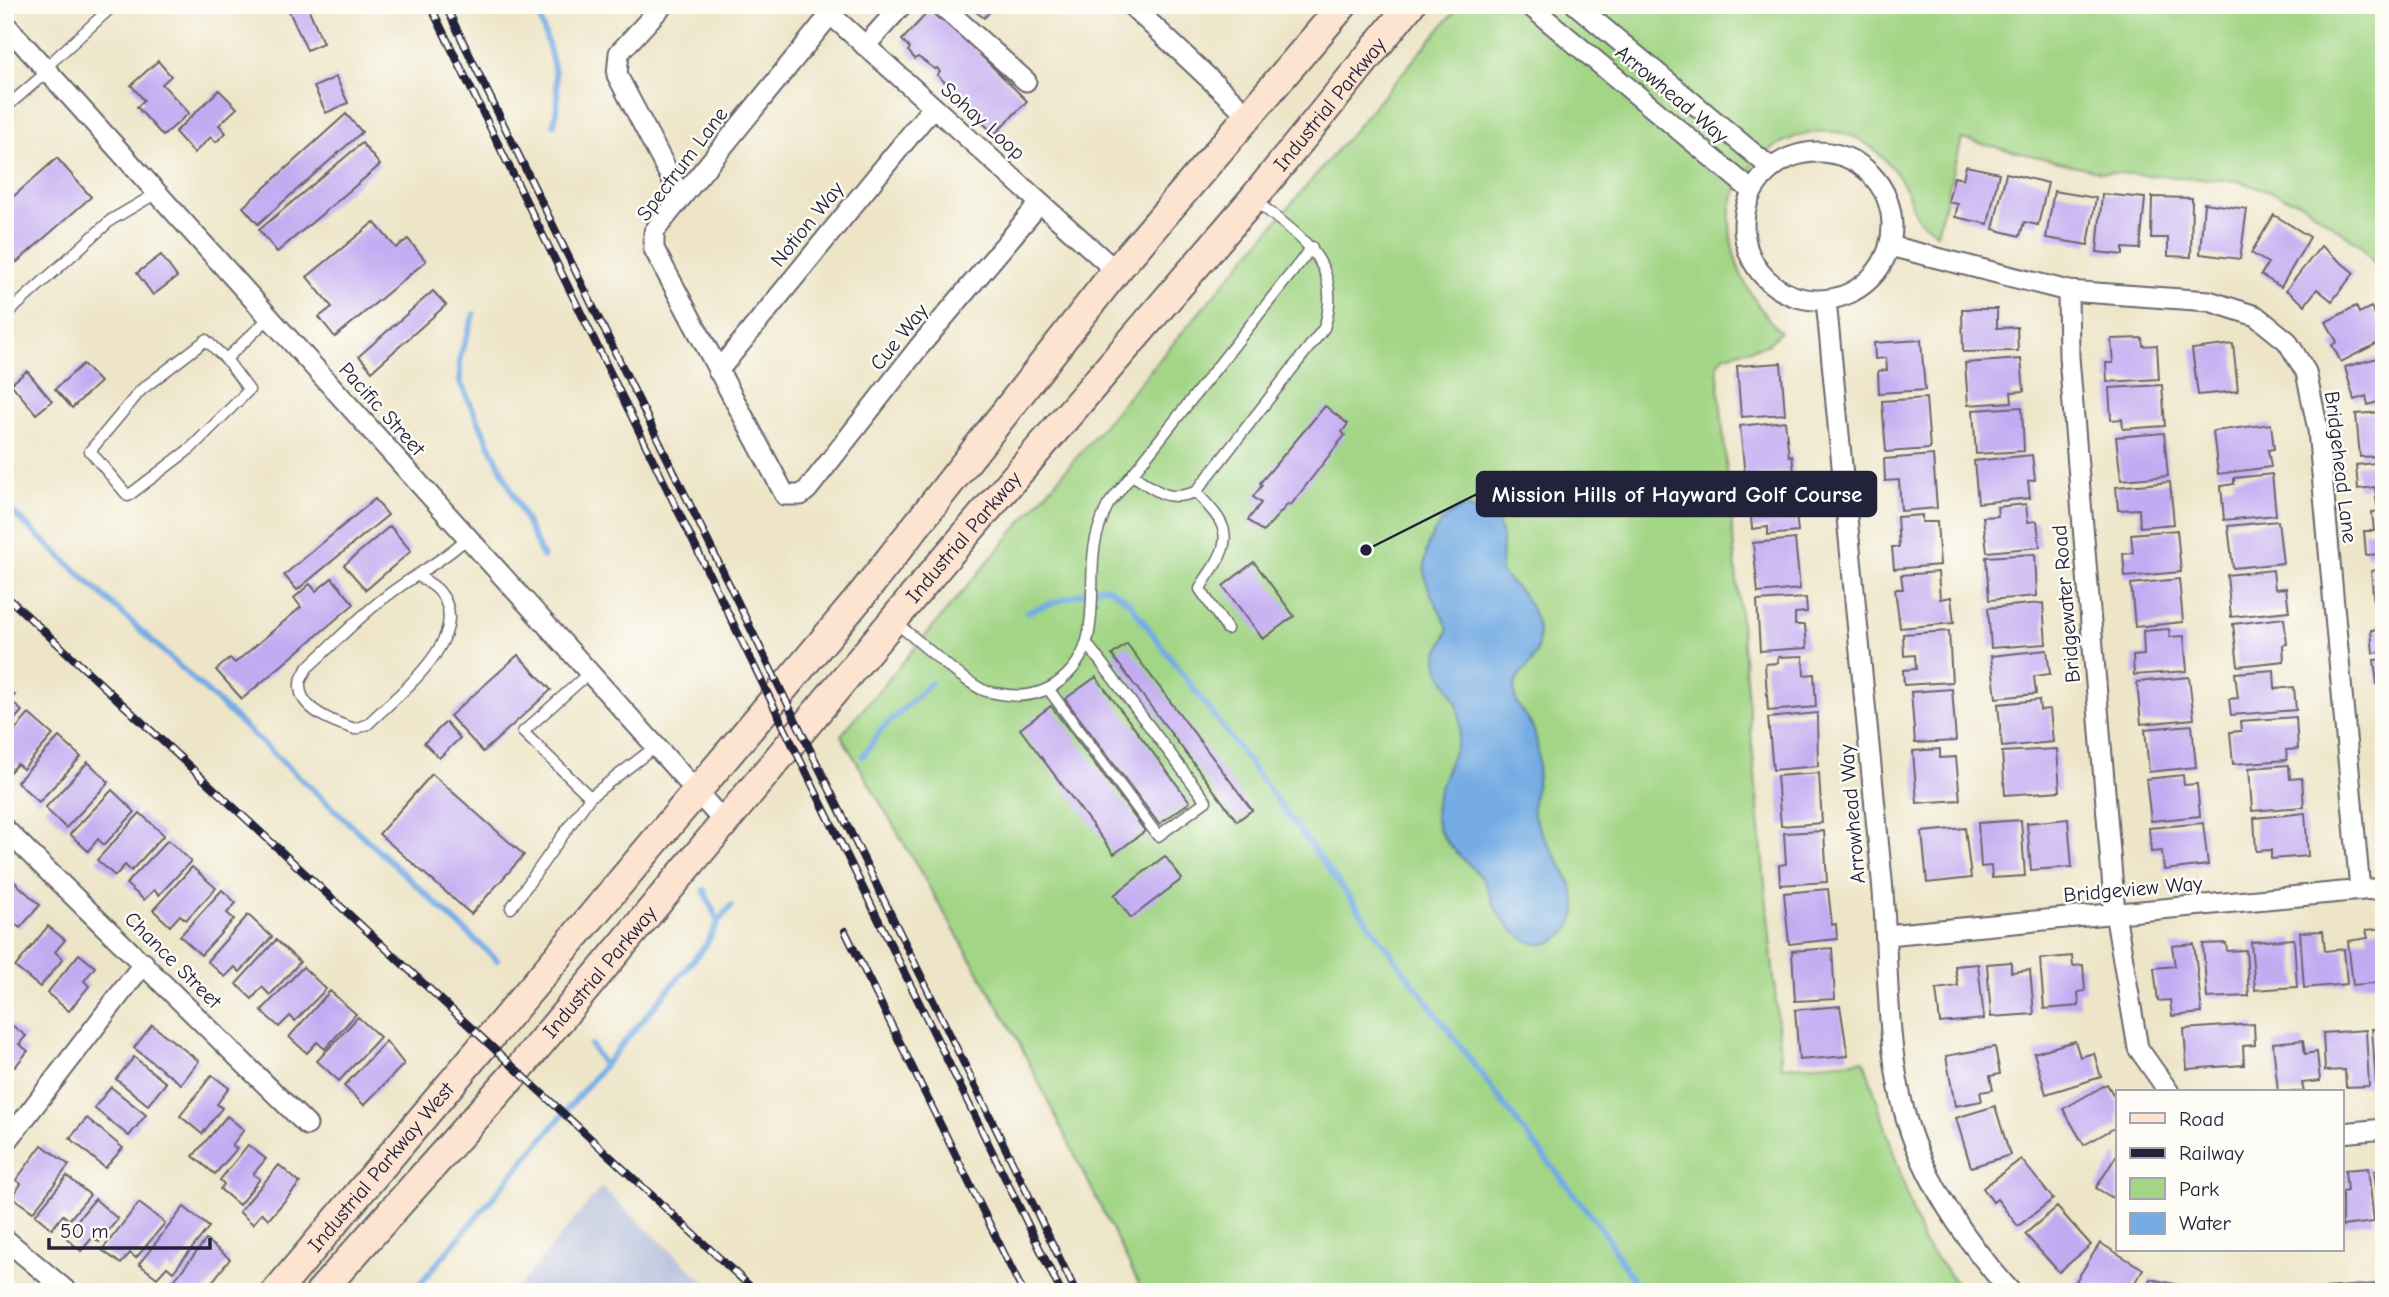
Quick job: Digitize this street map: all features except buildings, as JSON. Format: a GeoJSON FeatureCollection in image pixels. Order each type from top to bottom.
{"type":"FeatureCollection","features":[{"type":"Feature","properties":{"kind":"main road","name":"Industrial Parkway"},"geometry":{"type":"LineString","coordinates":[[486,1042],[861,596],[1116,271],[1343,5]]}},
{"type":"Feature","properties":{"kind":"main road","name":"Industrial Parkway"},"geometry":{"type":"LineString","coordinates":[[517,1071],[893,621],[1253,199],[1410,5]]}},
{"type":"Feature","properties":{"kind":"main road","name":"Industrial Parkway West"},"geometry":{"type":"LineString","coordinates":[[276,1292],[486,1042]]}},
{"type":"Feature","properties":{"kind":"main road","name":"Industrial Parkway West"},"geometry":{"type":"LineString","coordinates":[[320,1292],[517,1071]]}},
{"type":"Feature","properties":{"kind":"street"},"geometry":{"type":"LineString","coordinates":[[663,5],[619,53],[617,75],[681,197]]}},
{"type":"Feature","properties":{"kind":"street"},"geometry":{"type":"LineString","coordinates":[[865,46],[902,5]]}},
{"type":"Feature","properties":{"kind":"street"},"geometry":{"type":"LineString","coordinates":[[941,5],[1026,81]]}},
{"type":"Feature","properties":{"kind":"street"},"geometry":{"type":"LineString","coordinates":[[1131,5],[1249,116]]}},
{"type":"Feature","properties":{"kind":"street","name":"Arrowhead Way"},"geometry":{"type":"LineString","coordinates":[[1529,5],[1752,191]]}},
{"type":"Feature","properties":{"kind":"street","name":"Arrowhead Way"},"geometry":{"type":"LineString","coordinates":[[1576,5],[1771,168]]}},
{"type":"Feature","properties":{"kind":"street","name":"Spectrum Lane"},"geometry":{"type":"LineString","coordinates":[[793,496],[785,495],[779,488],[654,249],[654,232],[824,11]]}},
{"type":"Feature","properties":{"kind":"street","name":"Sohay Loop"},"geometry":{"type":"LineString","coordinates":[[824,11],[1116,271]]}},
{"type":"Feature","properties":{"kind":"street","name":"Pacific Street"},"geometry":{"type":"LineString","coordinates":[[5,24],[696,794],[725,823]]}},
{"type":"Feature","properties":{"kind":"street","name":"Notion Way"},"geometry":{"type":"LineString","coordinates":[[718,371],[933,107]]}},
{"type":"Feature","properties":{"kind":"street"},"geometry":{"type":"LineString","coordinates":[[1811,152],[1834,154],[1855,162],[1872,176],[1887,201],[1892,228],[1890,246],[1881,265],[1865,283],[1850,293],[1826,300],[1793,296],[1773,286],[1757,270],[1747,249],[1743,228],[1752,191],[1771,168],[1790,158],[1811,152]]}},
{"type":"Feature","properties":{"kind":"street","name":"Cue Way"},"geometry":{"type":"LineString","coordinates":[[793,496],[808,489],[919,347],[1040,203]]}},
{"type":"Feature","properties":{"kind":"street","name":"Bridgehead Lane"},"geometry":{"type":"LineString","coordinates":[[1890,246],[2068,291],[2208,301],[2256,316],[2287,341],[2306,372],[2318,430],[2360,890]]}},
{"type":"Feature","properties":{"kind":"street","name":"Bridgewater Road"},"geometry":{"type":"LineString","coordinates":[[2068,291],[2068,357],[2115,913],[2138,1048],[2168,1090]]}},
{"type":"Feature","properties":{"kind":"street","name":"Arrowhead Way"},"geometry":{"type":"LineString","coordinates":[[1826,300],[1887,935],[1895,1079],[1914,1141],[1932,1181],[1973,1250],[2011,1292]]}},
{"type":"Feature","properties":{"kind":"street","name":"Chance Street"},"geometry":{"type":"LineString","coordinates":[[5,829],[307,1125]]}},
{"type":"Feature","properties":{"kind":"street","name":"Bridgeview Way"},"geometry":{"type":"LineString","coordinates":[[1887,935],[2384,888]]}},
{"type":"Feature","properties":{"kind":"street"},"geometry":{"type":"LineString","coordinates":[[5,1144],[144,963]]}},
{"type":"Feature","properties":{"kind":"street"},"geometry":{"type":"LineString","coordinates":[[2344,1133],[2384,1129]]}},
{"type":"Feature","properties":{"kind":"street"},"geometry":{"type":"LineString","coordinates":[[5,1239],[68,1292]]}},
{"type":"Feature","properties":{"kind":"lane"},"geometry":{"type":"LineString","coordinates":[[5,108],[114,5]]}},
{"type":"Feature","properties":{"kind":"lane"},"geometry":{"type":"LineString","coordinates":[[6,315],[111,220],[157,193]]}},
{"type":"Feature","properties":{"kind":"lane"},"geometry":{"type":"LineString","coordinates":[[1134,475],[1161,494],[1178,498],[1196,492],[1324,328],[1332,304],[1328,281],[1312,247],[1253,199]]}},
{"type":"Feature","properties":{"kind":"lane"},"geometry":{"type":"LineString","coordinates":[[893,621],[982,690],[1018,697],[1049,690],[1070,675],[1087,644],[1090,624],[1090,564],[1096,530],[1108,505],[1312,247]]}},
{"type":"Feature","properties":{"kind":"lane"},"geometry":{"type":"LineString","coordinates":[[226,359],[269,318]]}},
{"type":"Feature","properties":{"kind":"lane"},"geometry":{"type":"LineString","coordinates":[[206,340],[226,359],[249,390],[191,448],[128,496],[90,451],[141,390],[206,340]]}},
{"type":"Feature","properties":{"kind":"lane"},"geometry":{"type":"LineString","coordinates":[[1196,492],[1221,520],[1225,530],[1223,551],[1200,589],[1227,629]]}},
{"type":"Feature","properties":{"kind":"lane"},"geometry":{"type":"LineString","coordinates":[[417,575],[440,592],[450,615],[446,639],[433,659],[368,724],[355,729],[316,712],[303,697],[300,684],[307,668],[386,596],[417,575],[445,558],[467,538]]}},
{"type":"Feature","properties":{"kind":"lane"},"geometry":{"type":"LineString","coordinates":[[1049,690],[1158,836],[1206,801],[1087,644]]}},
{"type":"Feature","properties":{"kind":"lane"},"geometry":{"type":"LineString","coordinates":[[589,673],[523,732],[590,797]]}},
{"type":"Feature","properties":{"kind":"lane"},"geometry":{"type":"LineString","coordinates":[[511,908],[590,797],[655,747]]}},
{"type":"Feature","properties":{"kind":"shaded area"},"geometry":{"type":"Polygon","coordinates":[[[601,1187],[716,1292],[514,1292],[601,1187]]]}},
{"type":"Feature","properties":{"kind":"green space"},"geometry":{"type":"Polygon","coordinates":[[[1460,5],[2384,5],[2384,276],[2360,245],[2303,204],[2238,181],[2102,172],[1962,139],[1937,233],[1917,217],[1896,173],[1871,147],[1857,138],[1836,132],[1815,132],[1774,147],[1756,161],[1743,178],[1734,198],[1730,219],[1731,236],[1738,266],[1751,294],[1780,332],[1767,345],[1725,355],[1717,365],[1782,1067],[1864,1060],[1922,1241],[1964,1292],[1143,1292],[1015,1035],[841,735],[1460,5]]]}},
{"type":"Feature","properties":{"kind":"water"},"geometry":{"type":"Polygon","coordinates":[[[1466,507],[1497,519],[1502,537],[1501,572],[1526,599],[1538,628],[1536,652],[1517,680],[1514,695],[1532,726],[1537,744],[1538,771],[1533,810],[1537,824],[1565,872],[1576,904],[1574,920],[1564,934],[1543,944],[1523,938],[1506,923],[1494,905],[1484,881],[1451,847],[1437,824],[1437,800],[1458,739],[1460,716],[1438,667],[1437,656],[1448,629],[1429,589],[1426,552],[1436,529],[1444,520],[1466,507]]]}},
{"type":"Feature","properties":{"kind":"waterway"},"geometry":{"type":"LineString","coordinates":[[536,5],[556,79],[557,109],[554,124]]}},
{"type":"Feature","properties":{"kind":"waterway"},"geometry":{"type":"LineString","coordinates":[[474,314],[460,357],[460,382],[543,557]]}},
{"type":"Feature","properties":{"kind":"waterway"},"geometry":{"type":"LineString","coordinates":[[5,505],[497,960]]}},
{"type":"Feature","properties":{"kind":"waterway"},"geometry":{"type":"LineString","coordinates":[[1027,612],[1100,587],[1109,588],[1129,602],[1523,1130],[1603,1231],[1640,1292]]}},
{"type":"Feature","properties":{"kind":"waterway"},"geometry":{"type":"LineString","coordinates":[[863,756],[881,730],[931,683]]}},
{"type":"Feature","properties":{"kind":"waterway"},"geometry":{"type":"LineString","coordinates":[[413,1292],[706,945],[718,922],[704,890]]}},
{"type":"Feature","properties":{"kind":"waterway"},"geometry":{"type":"LineString","coordinates":[[718,922],[731,906]]}},
{"type":"Feature","properties":{"kind":"waterway"},"geometry":{"type":"LineString","coordinates":[[591,1045],[604,1065]]}},
{"type":"Feature","properties":{"kind":"railway"},"geometry":{"type":"LineString","coordinates":[[430,5],[1061,1292]]}},
{"type":"Feature","properties":{"kind":"railway"},"geometry":{"type":"LineString","coordinates":[[445,5],[1076,1292]]}},
{"type":"Feature","properties":{"kind":"railway"},"geometry":{"type":"LineString","coordinates":[[5,595],[756,1292]]}},
{"type":"Feature","properties":{"kind":"railway"},"geometry":{"type":"LineString","coordinates":[[845,931],[1023,1292]]}},
{"type":"Feature","properties":{"kind":"place","name":"Mission Hills of Hayward Golf Course"},"geometry":{"type":"Point","coordinates":[1366,550]}}]}
